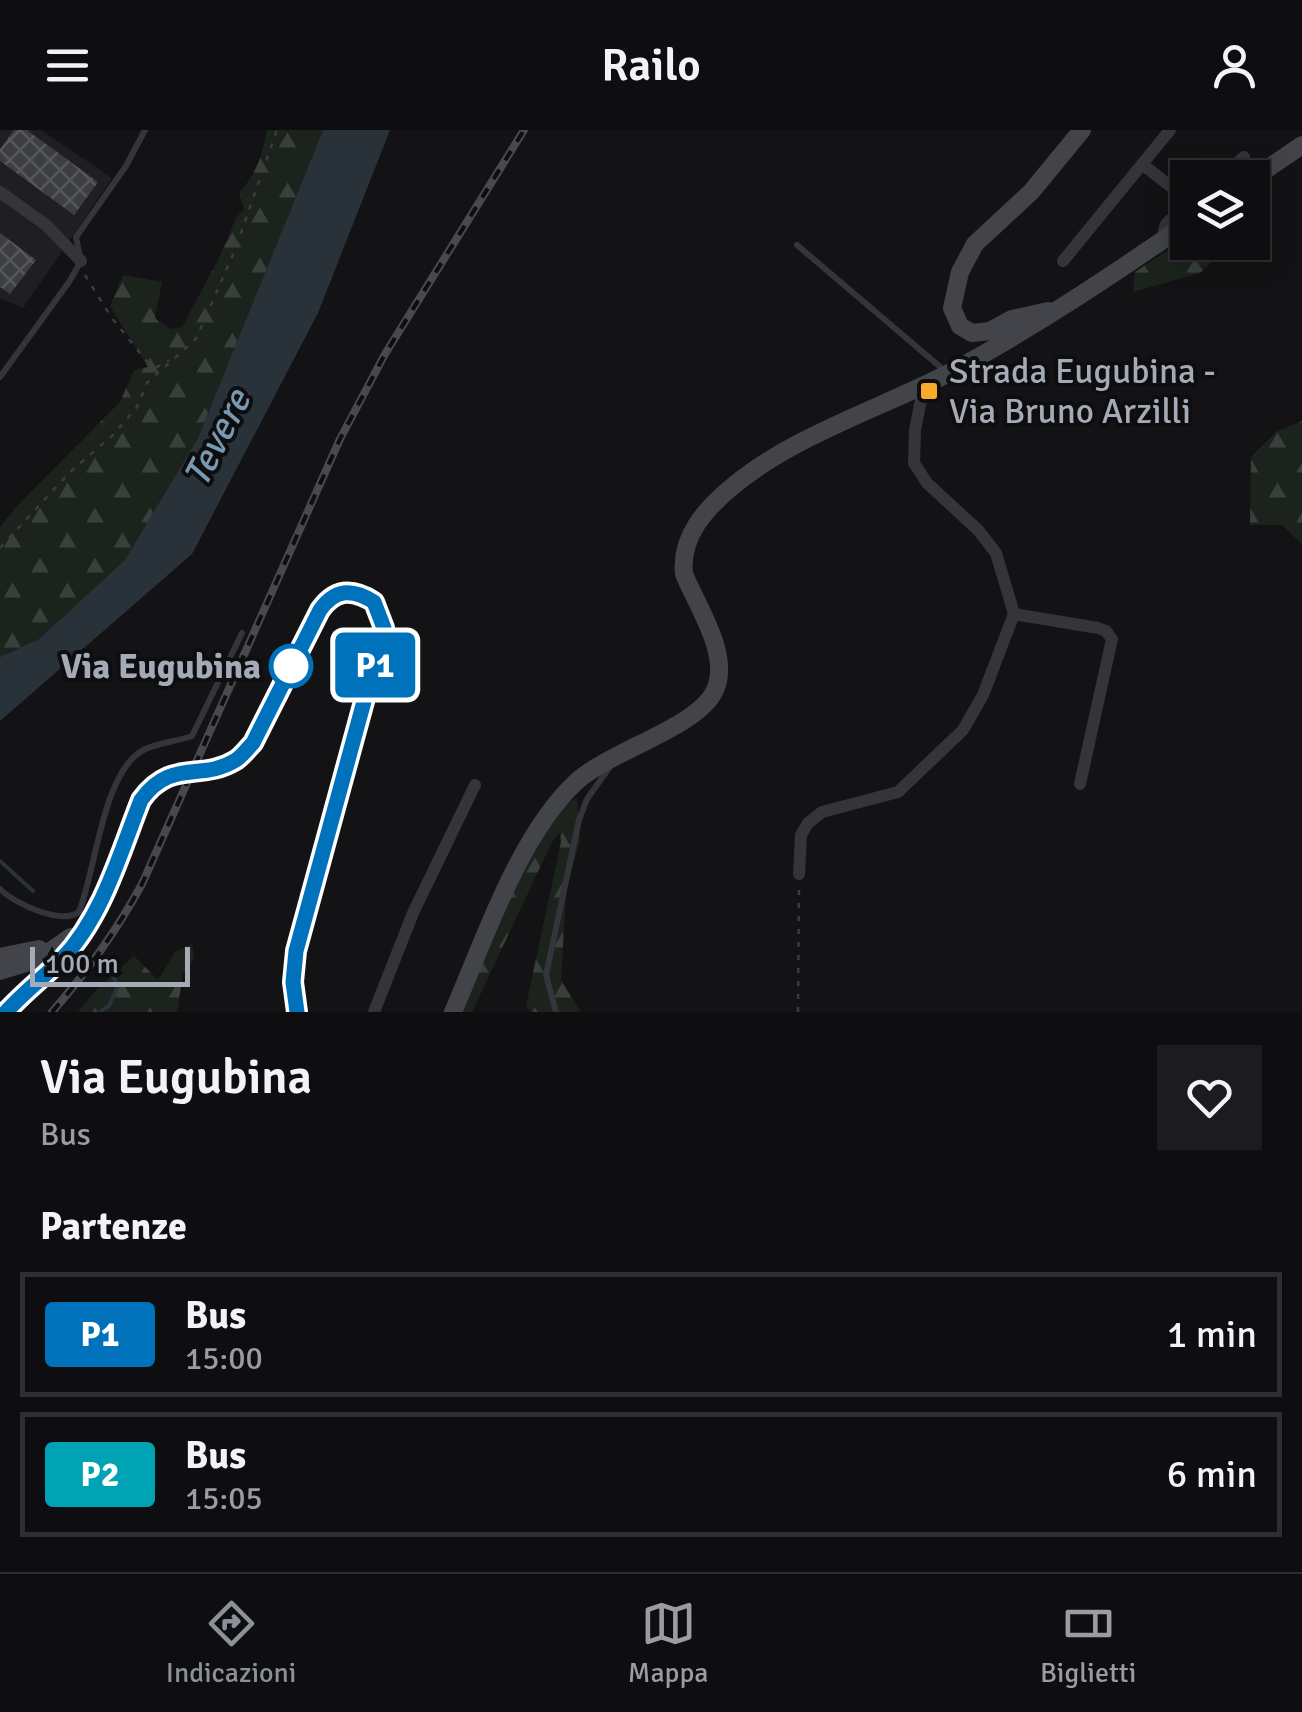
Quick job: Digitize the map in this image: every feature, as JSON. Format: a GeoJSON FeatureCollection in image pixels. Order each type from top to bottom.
{"type":"FeatureCollection","features":[{"type":"Feature","properties":{"kind":"street"},"geometry":{"type":"LineString","coordinates":[[1063,309],[1038,312],[990,330],[972,332],[960,326],[952,308],[960,272],[975,244],[1031,192],[1082,130]]}},
{"type":"Feature","properties":{"kind":"street"},"geometry":{"type":"LineString","coordinates":[[1063,261],[1170,130]]}},
{"type":"Feature","properties":{"kind":"street"},"geometry":{"type":"LineString","coordinates":[[1270,167],[1302,145]]}},
{"type":"Feature","properties":{"kind":"street"},"geometry":{"type":"LineString","coordinates":[[1240,160],[1244,157]]}},
{"type":"Feature","properties":{"kind":"street"},"geometry":{"type":"LineString","coordinates":[[1142,164],[1170,187]]}},
{"type":"Feature","properties":{"kind":"street"},"geometry":{"type":"LineString","coordinates":[[0,192],[46,225],[81,261]]}},
{"type":"Feature","properties":{"kind":"street"},"geometry":{"type":"LineString","coordinates":[[1161,241],[1170,220]]}},
{"type":"Feature","properties":{"kind":"street"},"geometry":{"type":"LineString","coordinates":[[453,1012],[537,829],[574,783],[610,758],[686,720],[706,704],[717,687],[715,648],[682,563],[687,540],[701,518],[730,488],[780,454],[948,374],[1063,309],[1170,235]]}},
{"type":"Feature","properties":{"kind":"street"},"geometry":{"type":"LineString","coordinates":[[799,874],[802,835],[808,823],[822,812],[898,792],[963,730],[983,695],[1014,614],[996,554],[978,530],[927,483],[914,463],[915,430],[924,385]]}},
{"type":"Feature","properties":{"kind":"street"},"geometry":{"type":"LineString","coordinates":[[6,1012],[63,958],[141,800],[156,781],[177,772],[237,760],[253,743],[327,600],[342,592],[352,592],[374,602],[384,628],[296,951],[293,982],[297,1012]]}},
{"type":"Feature","properties":{"kind":"street"},"geometry":{"type":"LineString","coordinates":[[1014,614],[1098,628],[1112,639],[1080,784]]}},
{"type":"Feature","properties":{"kind":"street"},"geometry":{"type":"LineString","coordinates":[[374,1012],[414,913],[476,786]]}},
{"type":"Feature","properties":{"kind":"street"},"geometry":{"type":"LineString","coordinates":[[0,971],[39,959],[86,918]]}},
{"type":"Feature","properties":{"kind":"street"},"geometry":{"type":"LineString","coordinates":[[0,957],[59,945]]}},
{"type":"Feature","properties":{"kind":"lane"},"geometry":{"type":"LineString","coordinates":[[0,378],[69,282],[81,261],[76,237],[146,130]]}},
{"type":"Feature","properties":{"kind":"lane"},"geometry":{"type":"LineString","coordinates":[[797,246],[948,374]]}},
{"type":"Feature","properties":{"kind":"lane"},"geometry":{"type":"LineString","coordinates":[[0,889],[51,916],[86,918],[111,794],[123,770],[141,751],[192,736],[242,633]]}},
{"type":"Feature","properties":{"kind":"lane"},"geometry":{"type":"LineString","coordinates":[[556,1012],[546,975],[579,820],[587,799],[612,766],[610,758]]}},
{"type":"Feature","properties":{"kind":"path"},"geometry":{"type":"LineString","coordinates":[[0,548],[137,407],[147,383],[196,339],[256,195],[278,130]]}},
{"type":"Feature","properties":{"kind":"path"},"geometry":{"type":"LineString","coordinates":[[81,261],[87,282],[149,364],[156,366],[180,355]]}},
{"type":"Feature","properties":{"kind":"path"},"geometry":{"type":"LineString","coordinates":[[798,1012],[799,874]]}},
{"type":"Feature","properties":{"kind":"shaded area"},"geometry":{"type":"Polygon","coordinates":[[[0,130],[41,130],[112,178],[23,308],[0,298],[0,130]]]}},
{"type":"Feature","properties":{"kind":"green space"},"geometry":{"type":"Polygon","coordinates":[[[267,130],[323,130],[198,438],[125,561],[39,639],[0,657],[0,527],[120,402],[134,370],[148,367],[110,306],[123,275],[162,282],[155,318],[171,329],[182,327],[244,209],[239,192],[258,164],[267,130]]]}},
{"type":"Feature","properties":{"kind":"green space"},"geometry":{"type":"Polygon","coordinates":[[[1170,248],[1170,260],[1213,260],[1200,273],[1133,292],[1135,272],[1170,248]]]}},
{"type":"Feature","properties":{"kind":"green space"},"geometry":{"type":"Polygon","coordinates":[[[1302,421],[1302,544],[1282,525],[1250,525],[1251,457],[1276,432],[1302,421]]]}},
{"type":"Feature","properties":{"kind":"green space"},"geometry":{"type":"Polygon","coordinates":[[[577,798],[580,840],[566,893],[561,980],[581,1012],[531,1012],[526,1006],[560,832],[472,1012],[460,1012],[525,862],[559,812],[577,798]]]}},
{"type":"Feature","properties":{"kind":"green space"},"geometry":{"type":"Polygon","coordinates":[[[192,944],[194,958],[183,974],[177,1012],[78,1012],[134,956],[158,980],[175,952],[192,944]]]}},
{"type":"Feature","properties":{"kind":"water","name":"Tevere"},"geometry":{"type":"Polygon","coordinates":[[[323,130],[390,130],[318,313],[192,554],[0,721],[0,657],[39,639],[125,560],[198,438],[323,130]]]}},
{"type":"Feature","properties":{"kind":"building"},"geometry":{"type":"Polygon","coordinates":[[[14,130],[27,130],[98,182],[74,215],[0,161],[0,149],[14,130]]]}},
{"type":"Feature","properties":{"kind":"building"},"geometry":{"type":"Polygon","coordinates":[[[0,233],[36,260],[10,294],[0,287],[0,233]]]}},
{"type":"Feature","properties":{"kind":"waterway"},"geometry":{"type":"LineString","coordinates":[[0,861],[33,891]]}},
{"type":"Feature","properties":{"kind":"waterway"},"geometry":{"type":"LineString","coordinates":[[100,1012],[109,1006],[118,986],[111,973],[102,969]]}},
{"type":"Feature","properties":{"kind":"railway"},"geometry":{"type":"LineString","coordinates":[[52,1012],[101,950],[142,884],[340,439],[385,354],[524,130]]}},
{"type":"Feature","properties":{"kind":"bus line","name":"P1"},"geometry":{"type":"LineString","coordinates":[[6,1012],[63,958],[86,927],[141,800],[151,786],[177,772],[237,760],[253,743],[320,610],[333,596],[352,592],[374,602],[384,628],[296,951],[293,982],[297,1012]]}},
{"type":"Feature","properties":{"kind":"place","name":"Strada Eugubina - Via Bruno Arzilli"},"geometry":{"type":"Point","coordinates":[929,391]}},
{"type":"Feature","properties":{"kind":"place","name":"Via Eugubina"},"geometry":{"type":"Point","coordinates":[291,666]}}]}
